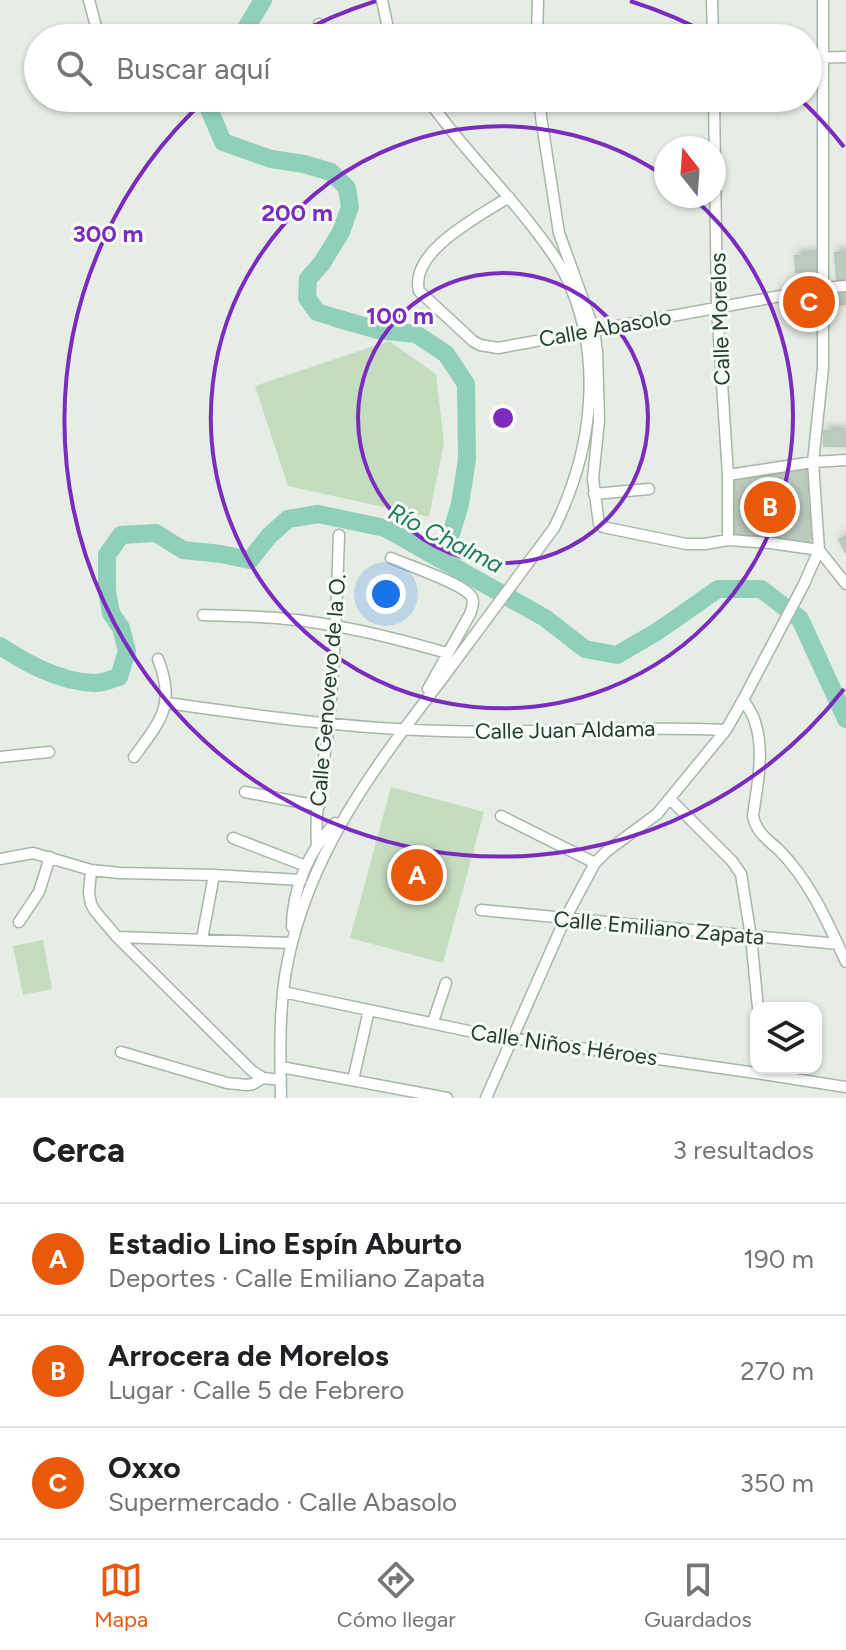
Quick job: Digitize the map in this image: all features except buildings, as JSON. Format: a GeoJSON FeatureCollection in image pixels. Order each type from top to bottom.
{"type":"FeatureCollection","features":[{"type":"Feature","properties":{"kind":"street"},"geometry":{"type":"LineString","coordinates":[[89,0],[95,24]]}},
{"type":"Feature","properties":{"kind":"street"},"geometry":{"type":"LineString","coordinates":[[382,0],[387,24]]}},
{"type":"Feature","properties":{"kind":"street"},"geometry":{"type":"LineString","coordinates":[[537,24],[538,0]]}},
{"type":"Feature","properties":{"kind":"street"},"geometry":{"type":"LineString","coordinates":[[712,0],[713,24]]}},
{"type":"Feature","properties":{"kind":"street"},"geometry":{"type":"LineString","coordinates":[[486,1098],[565,919],[595,863],[657,814],[726,730],[819,550],[813,462],[823,368],[823,0]]}},
{"type":"Feature","properties":{"kind":"street"},"geometry":{"type":"LineString","coordinates":[[823,58],[846,57]]}},
{"type":"Feature","properties":{"kind":"street"},"geometry":{"type":"LineString","coordinates":[[439,112],[572,279]]}},
{"type":"Feature","properties":{"kind":"street"},"geometry":{"type":"LineString","coordinates":[[542,112],[559,233],[589,330],[598,377],[599,420],[593,479],[599,522],[603,527],[686,544],[728,540],[819,550],[846,584]]}},
{"type":"Feature","properties":{"kind":"street","name":"Calle Morelos"},"geometry":{"type":"LineString","coordinates":[[714,112],[717,307],[728,475],[728,540]]}},
{"type":"Feature","properties":{"kind":"street","name":"Calle Abasolo"},"geometry":{"type":"LineString","coordinates":[[509,197],[441,242],[428,255],[418,276],[419,291],[473,341],[487,347],[498,348],[846,286]]}},
{"type":"Feature","properties":{"kind":"street"},"geometry":{"type":"LineString","coordinates":[[281,1098],[283,992],[293,940],[314,876],[346,812],[403,730],[554,528],[567,502],[580,461],[590,394],[589,330]]}},
{"type":"Feature","properties":{"kind":"street"},"geometry":{"type":"LineString","coordinates":[[728,475],[846,460]]}},
{"type":"Feature","properties":{"kind":"street"},"geometry":{"type":"LineString","coordinates":[[594,494],[649,489]]}},
{"type":"Feature","properties":{"kind":"street","name":"Calle Genovevo de la O."},"geometry":{"type":"LineString","coordinates":[[317,845],[337,626],[339,535]]}},
{"type":"Feature","properties":{"kind":"street"},"geometry":{"type":"LineString","coordinates":[[391,558],[445,580],[473,598],[465,623],[416,713]]}},
{"type":"Feature","properties":{"kind":"street"},"geometry":{"type":"LineString","coordinates":[[203,615],[277,618],[337,626],[447,653]]}},
{"type":"Feature","properties":{"kind":"street"},"geometry":{"type":"LineString","coordinates":[[134,757],[153,732],[167,703],[166,678],[158,659]]}},
{"type":"Feature","properties":{"kind":"street"},"geometry":{"type":"LineString","coordinates":[[743,700],[754,718],[759,739],[754,822],[807,883],[846,962]]}},
{"type":"Feature","properties":{"kind":"street","name":"Calle Juan Aldama"},"geometry":{"type":"LineString","coordinates":[[167,703],[329,724],[403,730],[726,730]]}},
{"type":"Feature","properties":{"kind":"street"},"geometry":{"type":"LineString","coordinates":[[0,757],[49,752]]}},
{"type":"Feature","properties":{"kind":"street"},"geometry":{"type":"LineString","coordinates":[[245,792],[319,806]]}},
{"type":"Feature","properties":{"kind":"street"},"geometry":{"type":"LineString","coordinates":[[670,799],[739,869],[751,937],[757,1002]]}},
{"type":"Feature","properties":{"kind":"street"},"geometry":{"type":"LineString","coordinates":[[293,940],[293,915],[306,866],[317,845],[346,812]]}},
{"type":"Feature","properties":{"kind":"street"},"geometry":{"type":"LineString","coordinates":[[501,816],[595,863]]}},
{"type":"Feature","properties":{"kind":"street"},"geometry":{"type":"LineString","coordinates":[[233,838],[306,866]]}},
{"type":"Feature","properties":{"kind":"street"},"geometry":{"type":"LineString","coordinates":[[0,859],[33,853],[91,870],[120,873],[301,880]]}},
{"type":"Feature","properties":{"kind":"street"},"geometry":{"type":"LineString","coordinates":[[19,922],[39,892],[50,857]]}},
{"type":"Feature","properties":{"kind":"street"},"geometry":{"type":"LineString","coordinates":[[91,870],[91,904],[117,937],[252,1071],[263,1078],[281,1080]]}},
{"type":"Feature","properties":{"kind":"street"},"geometry":{"type":"LineString","coordinates":[[202,939],[214,875]]}},
{"type":"Feature","properties":{"kind":"street","name":"Calle Emiliano Zapata"},"geometry":{"type":"LineString","coordinates":[[481,910],[838,944]]}},
{"type":"Feature","properties":{"kind":"street"},"geometry":{"type":"LineString","coordinates":[[117,937],[293,940]]}},
{"type":"Feature","properties":{"kind":"street"},"geometry":{"type":"LineString","coordinates":[[433,1022],[446,983]]}},
{"type":"Feature","properties":{"kind":"street","name":"Calle Niños Héroes"},"geometry":{"type":"LineString","coordinates":[[283,992],[483,1034],[750,1069]]}},
{"type":"Feature","properties":{"kind":"street"},"geometry":{"type":"LineString","coordinates":[[353,1080],[369,1010]]}},
{"type":"Feature","properties":{"kind":"street"},"geometry":{"type":"LineString","coordinates":[[121,1052],[227,1083],[247,1085],[263,1078]]}},
{"type":"Feature","properties":{"kind":"street"},"geometry":{"type":"LineString","coordinates":[[281,1067],[447,1098]]}},
{"type":"Feature","properties":{"kind":"street","name":"Calle Niños Héroes"},"geometry":{"type":"LineString","coordinates":[[779,1074],[846,1087]]}},
{"type":"Feature","properties":{"kind":"green space"},"geometry":{"type":"Polygon","coordinates":[[[389,341],[436,374],[444,443],[429,517],[288,486],[255,386],[389,341]]]}},
{"type":"Feature","properties":{"kind":"green space"},"geometry":{"type":"Polygon","coordinates":[[[391,787],[484,812],[443,963],[350,938],[391,787]]]}},
{"type":"Feature","properties":{"kind":"green space"},"geometry":{"type":"Polygon","coordinates":[[[43,940],[52,989],[23,995],[13,946],[43,940]]]}},
{"type":"Feature","properties":{"kind":"waterway"},"geometry":{"type":"LineString","coordinates":[[248,24],[263,0]]}},
{"type":"Feature","properties":{"kind":"waterway"},"geometry":{"type":"LineString","coordinates":[[210,112],[223,142],[271,159],[331,172],[347,188],[350,207],[341,232],[308,279],[307,298],[317,312],[378,330],[416,334],[446,354],[466,384],[467,459],[460,504],[439,558]]}},
{"type":"Feature","properties":{"kind":"waterway","name":"Río Chalma"},"geometry":{"type":"LineString","coordinates":[[0,646],[57,676],[97,683],[119,677],[127,651],[121,628],[111,613],[107,591],[107,555],[121,535],[156,533],[183,550],[250,560],[288,519],[318,514],[385,528],[545,618],[585,649],[617,655],[718,589],[761,589],[800,619],[846,719]]}},
{"type":"Feature","properties":{"kind":"place","name":"Oxxo"},"geometry":{"type":"Point","coordinates":[809,302]}},
{"type":"Feature","properties":{"kind":"place","name":"Arrocera de Morelos"},"geometry":{"type":"Point","coordinates":[770,507]}},
{"type":"Feature","properties":{"kind":"place","name":"Estadio Lino Espín Aburto"},"geometry":{"type":"Point","coordinates":[417,875]}}]}
